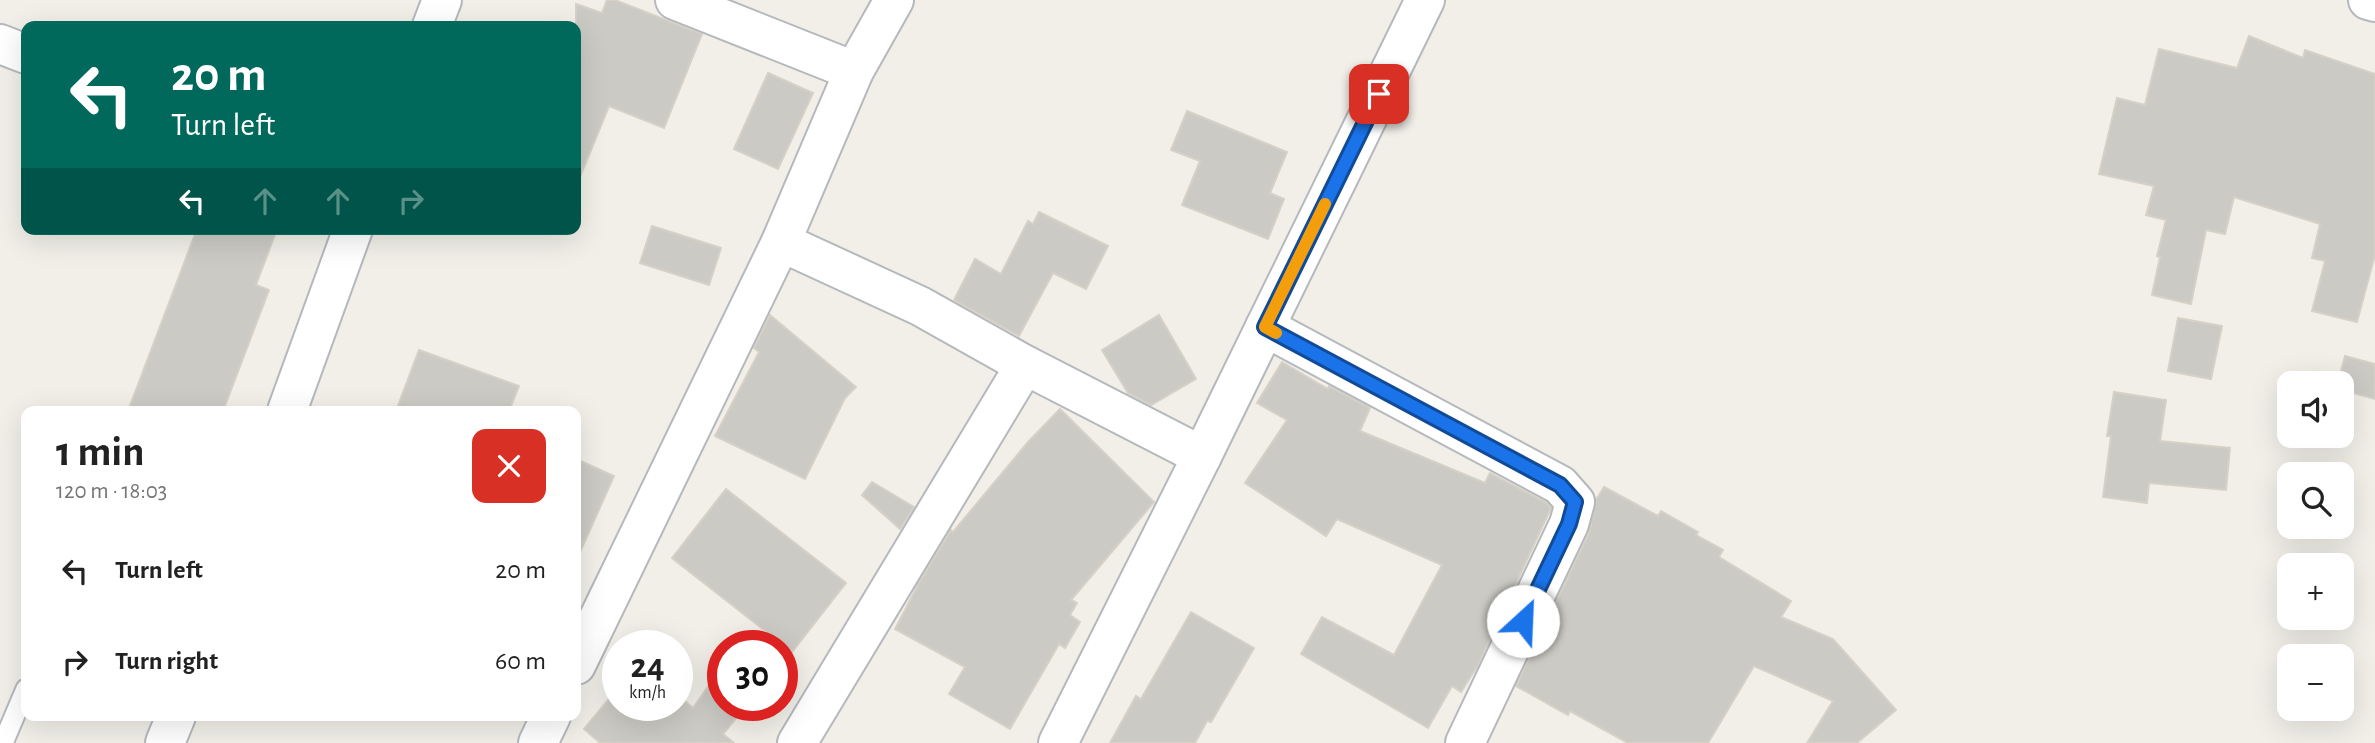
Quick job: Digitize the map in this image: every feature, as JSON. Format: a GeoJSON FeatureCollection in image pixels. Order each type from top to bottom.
{"type":"FeatureCollection","features":[{"type":"Feature","properties":{"kind":"street"},"geometry":{"type":"LineString","coordinates":[[434,21],[442,0]]}},
{"type":"Feature","properties":{"kind":"street"},"geometry":{"type":"LineString","coordinates":[[675,0],[854,71]]}},
{"type":"Feature","properties":{"kind":"street"},"geometry":{"type":"LineString","coordinates":[[581,655],[781,242],[854,71],[894,0]]}},
{"type":"Feature","properties":{"kind":"street"},"geometry":{"type":"LineString","coordinates":[[1058,743],[1202,456],[1424,0]]}},
{"type":"Feature","properties":{"kind":"street"},"geometry":{"type":"LineString","coordinates":[[2368,0],[2375,2]]}},
{"type":"Feature","properties":{"kind":"street"},"geometry":{"type":"LineString","coordinates":[[0,44],[21,52]]}},
{"type":"Feature","properties":{"kind":"street"},"geometry":{"type":"LineString","coordinates":[[289,406],[351,235]]}},
{"type":"Feature","properties":{"kind":"street"},"geometry":{"type":"LineString","coordinates":[[781,242],[920,306],[1025,365],[1202,456]]}},
{"type":"Feature","properties":{"kind":"street"},"geometry":{"type":"LineString","coordinates":[[1265,327],[1560,485],[1575,502],[1569,524],[1465,743]]}},
{"type":"Feature","properties":{"kind":"street"},"geometry":{"type":"LineString","coordinates":[[797,743],[1025,365]]}},
{"type":"Feature","properties":{"kind":"street"},"geometry":{"type":"LineString","coordinates":[[165,743],[174,721]]}},
{"type":"Feature","properties":{"kind":"street"},"geometry":{"type":"LineString","coordinates":[[538,743],[549,721]]}},
{"type":"Feature","properties":{"kind":"lane"},"geometry":{"type":"LineString","coordinates":[[3,743],[21,701]]}},
{"type":"Feature","properties":{"kind":"building"},"geometry":{"type":"Polygon","coordinates":[[[607,0],[615,0],[702,34],[664,128],[609,106],[581,174],[581,21],[576,21],[576,4],[602,13],[607,0]]]}},
{"type":"Feature","properties":{"kind":"building"},"geometry":{"type":"Polygon","coordinates":[[[2249,36],[2303,58],[2305,50],[2375,74],[2375,255],[2357,322],[2312,311],[2325,261],[2312,258],[2320,224],[2234,197],[2225,234],[2206,230],[2191,304],[2152,295],[2160,257],[2157,256],[2166,220],[2146,215],[2154,186],[2099,174],[2117,98],[2145,105],[2159,49],[2237,68],[2249,36]]]}},
{"type":"Feature","properties":{"kind":"building"},"geometry":{"type":"Polygon","coordinates":[[[768,73],[813,93],[778,169],[734,149],[768,73]]]}},
{"type":"Feature","properties":{"kind":"building"},"geometry":{"type":"Polygon","coordinates":[[[1187,111],[1287,152],[1270,193],[1284,199],[1268,239],[1182,205],[1200,161],[1171,150],[1187,111]]]}},
{"type":"Feature","properties":{"kind":"building"},"geometry":{"type":"Polygon","coordinates":[[[1039,212],[1108,246],[1086,289],[1053,273],[1019,336],[954,300],[975,259],[1001,274],[1028,221],[1033,224],[1039,212]]]}},
{"type":"Feature","properties":{"kind":"building"},"geometry":{"type":"Polygon","coordinates":[[[652,226],[721,248],[709,285],[640,263],[652,226]]]}},
{"type":"Feature","properties":{"kind":"building"},"geometry":{"type":"Polygon","coordinates":[[[195,235],[275,235],[256,285],[269,290],[225,406],[130,406],[195,235]]]}},
{"type":"Feature","properties":{"kind":"building"},"geometry":{"type":"Polygon","coordinates":[[[770,315],[856,387],[845,398],[805,479],[715,436],[759,352],[754,348],[770,315]]]}},
{"type":"Feature","properties":{"kind":"building"},"geometry":{"type":"Polygon","coordinates":[[[1159,315],[1196,379],[1151,405],[1128,393],[1102,350],[1159,315]]]}},
{"type":"Feature","properties":{"kind":"building"},"geometry":{"type":"Polygon","coordinates":[[[2178,318],[2222,326],[2211,379],[2168,371],[2178,318]]]}},
{"type":"Feature","properties":{"kind":"building"},"geometry":{"type":"Polygon","coordinates":[[[419,350],[519,386],[511,406],[398,406],[419,350]]]}},
{"type":"Feature","properties":{"kind":"building"},"geometry":{"type":"Polygon","coordinates":[[[2345,356],[2375,364],[2375,399],[2354,393],[2354,371],[2341,371],[2345,356]]]}},
{"type":"Feature","properties":{"kind":"building"},"geometry":{"type":"Polygon","coordinates":[[[1282,362],[1328,389],[1329,386],[1370,408],[1360,431],[1485,483],[1490,473],[1547,503],[1551,508],[1478,665],[1461,692],[1452,686],[1428,728],[1301,654],[1322,617],[1394,655],[1442,565],[1337,519],[1326,536],[1245,483],[1287,420],[1257,403],[1282,362]]]}},
{"type":"Feature","properties":{"kind":"building"},"geometry":{"type":"Polygon","coordinates":[[[2114,392],[2166,400],[2160,441],[2230,448],[2226,490],[2149,483],[2147,503],[2103,497],[2111,436],[2107,436],[2114,392]]]}},
{"type":"Feature","properties":{"kind":"building"},"geometry":{"type":"Polygon","coordinates":[[[1060,409],[1154,502],[1071,600],[1077,603],[1070,615],[1080,622],[1065,648],[1059,644],[1010,729],[949,694],[965,667],[895,629],[951,530],[953,532],[1028,442],[1060,409]]]}},
{"type":"Feature","properties":{"kind":"building"},"geometry":{"type":"Polygon","coordinates":[[[581,461],[614,476],[581,550],[581,461]]]}},
{"type":"Feature","properties":{"kind":"building"},"geometry":{"type":"Polygon","coordinates":[[[872,482],[914,507],[900,529],[862,495],[872,482]]]}},
{"type":"Feature","properties":{"kind":"building"},"geometry":{"type":"Polygon","coordinates":[[[1604,487],[1658,516],[1661,511],[1698,532],[1696,535],[1723,550],[1719,557],[1791,601],[1781,617],[1833,639],[1896,710],[1857,743],[1807,743],[1833,701],[1754,666],[1708,743],[1628,743],[1570,711],[1568,715],[1516,686],[1589,533],[1596,500],[1604,487]]]}},
{"type":"Feature","properties":{"kind":"building"},"geometry":{"type":"Polygon","coordinates":[[[726,489],[846,583],[798,644],[798,630],[764,630],[672,558],[726,489]]]}},
{"type":"Feature","properties":{"kind":"building"},"geometry":{"type":"Polygon","coordinates":[[[1191,612],[1254,648],[1211,722],[1207,721],[1195,743],[1110,743],[1136,696],[1141,699],[1191,612]]]}},
{"type":"Feature","properties":{"kind":"building"},"geometry":{"type":"Polygon","coordinates":[[[707,688],[707,721],[734,721],[723,734],[734,743],[600,743],[584,729],[602,707],[602,721],[693,721],[693,708],[707,688]]]}},
{"type":"Feature","properties":{"kind":"slow traffic"},"geometry":{"type":"LineString","coordinates":[[1276,333],[1265,327],[1325,204]]}},
{"type":"Feature","properties":{"kind":"route"},"geometry":{"type":"LineString","coordinates":[[1379,94],[1265,327],[1560,485],[1575,502],[1569,524],[1523,621]]}}]}
